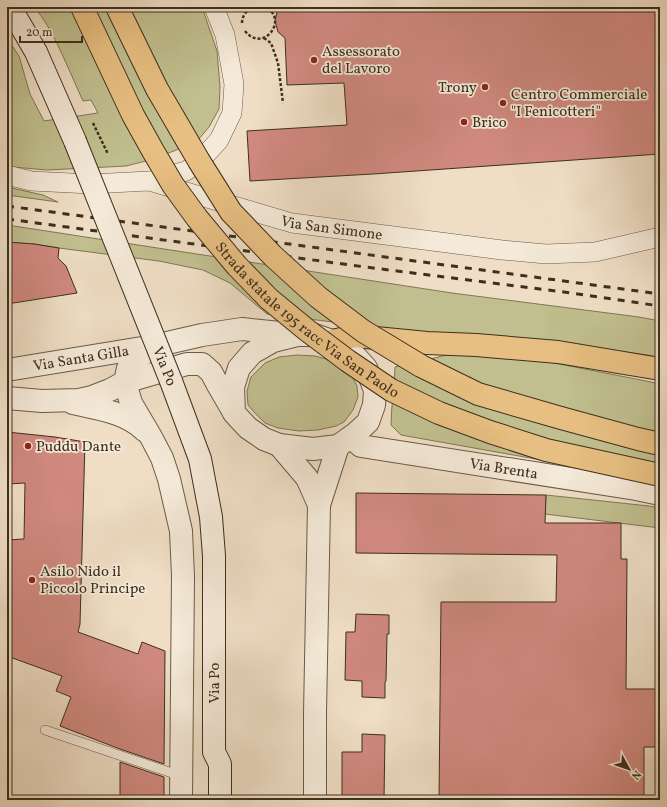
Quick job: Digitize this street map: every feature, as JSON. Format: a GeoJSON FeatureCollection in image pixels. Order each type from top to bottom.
{"type":"FeatureCollection","features":[{"type":"Feature","properties":{"kind":"highway","name":"Strada statale 195 racc Via San Paolo"},"geometry":{"type":"LineString","coordinates":[[82,7],[133,115],[173,185],[197,218],[237,266],[269,299],[308,331],[348,361],[391,390],[440,413],[490,432],[546,450],[660,475]]}},
{"type":"Feature","properties":{"kind":"highway","name":"Strada statale 195 racc Via San Paolo"},"geometry":{"type":"LineString","coordinates":[[117,7],[157,89],[230,212],[273,256],[318,297],[363,331],[421,366],[478,394],[568,420],[660,444]]}},
{"type":"Feature","properties":{"kind":"highway"},"geometry":{"type":"LineString","coordinates":[[332,341],[354,336],[427,343],[476,345],[558,352],[660,369]]}},
{"type":"Feature","properties":{"kind":"street","name":"Via Po"},"geometry":{"type":"LineString","coordinates":[[7,7],[14,14],[36,52],[171,381],[200,459],[211,517],[214,556],[214,752],[208,764],[204,800]]}},
{"type":"Feature","properties":{"kind":"street"},"geometry":{"type":"LineString","coordinates":[[149,181],[186,171],[199,162],[219,140],[232,113],[234,84],[225,35],[214,7]]}},
{"type":"Feature","properties":{"kind":"street","name":"Via San Simone"},"geometry":{"type":"LineString","coordinates":[[7,175],[31,181],[91,184],[149,181],[292,223],[502,250],[546,254],[596,252],[660,237]]}},
{"type":"Feature","properties":{"kind":"street","name":"Via Santa Gilla"},"geometry":{"type":"LineString","coordinates":[[7,370],[154,346],[202,335],[242,329],[297,335]]}},
{"type":"Feature","properties":{"kind":"street"},"geometry":{"type":"LineString","coordinates":[[297,335],[315,335],[332,341],[356,357],[366,368],[375,390],[374,405],[368,422],[344,442],[313,449],[279,445],[264,439],[248,428],[234,413],[233,387],[239,368],[252,352],[272,341],[297,335]]}},
{"type":"Feature","properties":{"kind":"street"},"geometry":{"type":"LineString","coordinates":[[154,346],[136,359],[128,368],[125,382],[131,403],[162,458],[169,479],[181,531],[183,584],[181,800]]}},
{"type":"Feature","properties":{"kind":"street","name":"Via Santa Gilla"},"geometry":{"type":"LineString","coordinates":[[7,398],[42,401],[79,400],[110,390],[125,382],[187,364],[202,364],[211,372],[234,413]]}},
{"type":"Feature","properties":{"kind":"street"},"geometry":{"type":"LineString","coordinates":[[62,400],[105,410],[126,417],[140,426],[151,437]]}},
{"type":"Feature","properties":{"kind":"street"},"geometry":{"type":"LineString","coordinates":[[315,800],[315,705],[319,505],[344,442]]}},
{"type":"Feature","properties":{"kind":"street","name":"Via Brenta"},"geometry":{"type":"LineString","coordinates":[[344,442],[660,494]]}},
{"type":"Feature","properties":{"kind":"street"},"geometry":{"type":"LineString","coordinates":[[279,445],[307,478],[319,505]]}},
{"type":"Feature","properties":{"kind":"street","name":"Via Po"},"geometry":{"type":"LineString","coordinates":[[214,752],[220,764],[220,800]]}},
{"type":"Feature","properties":{"kind":"lane"},"geometry":{"type":"LineString","coordinates":[[45,730],[181,776]]}},
{"type":"Feature","properties":{"kind":"path"},"geometry":{"type":"LineString","coordinates":[[252,7],[244,14],[242,25],[244,31],[248,35],[258,39],[269,35],[275,26],[272,12],[265,7]]}},
{"type":"Feature","properties":{"kind":"path"},"geometry":{"type":"LineString","coordinates":[[264,38],[271,43],[278,63],[283,103]]}},
{"type":"Feature","properties":{"kind":"path"},"geometry":{"type":"LineString","coordinates":[[91,120],[108,154]]}},
{"type":"Feature","properties":{"kind":"shaded area"},"geometry":{"type":"Polygon","coordinates":[[[34,7],[201,7],[217,51],[220,87],[219,109],[209,127],[198,140],[174,151],[126,166],[47,170],[13,167],[7,165],[7,38],[19,56],[30,94],[44,121],[98,113],[91,100],[83,101],[52,34],[34,7]]]}},
{"type":"Feature","properties":{"kind":"shaded area"},"geometry":{"type":"Polygon","coordinates":[[[7,187],[43,195],[58,202],[7,195],[7,187]]]}},
{"type":"Feature","properties":{"kind":"shaded area"},"geometry":{"type":"Polygon","coordinates":[[[7,225],[452,293],[660,321],[660,358],[648,355],[514,338],[424,333],[267,314],[230,283],[203,270],[159,261],[34,244],[7,242],[7,225]]]}},
{"type":"Feature","properties":{"kind":"shaded area"},"geometry":{"type":"Polygon","coordinates":[[[451,354],[529,358],[660,384],[660,483],[603,471],[401,435],[391,425],[395,367],[451,354]]]}},
{"type":"Feature","properties":{"kind":"shaded area"},"geometry":{"type":"Polygon","coordinates":[[[297,355],[315,356],[326,359],[346,370],[353,378],[357,386],[358,397],[353,410],[344,422],[336,426],[318,430],[299,431],[278,428],[265,423],[248,405],[247,391],[251,377],[265,363],[279,357],[297,355]]]}},
{"type":"Feature","properties":{"kind":"shaded area"},"geometry":{"type":"Polygon","coordinates":[[[546,495],[660,508],[660,528],[545,514],[546,495]]]}},
{"type":"Feature","properties":{"kind":"building","name":"Centro Commerciale \"I Fenicotteri\""},"geometry":{"type":"Polygon","coordinates":[[[281,7],[660,7],[660,154],[250,181],[247,131],[347,125],[344,83],[287,85],[285,38],[278,32],[275,21],[277,12],[281,7]]]}},
{"type":"Feature","properties":{"kind":"building"},"geometry":{"type":"Polygon","coordinates":[[[7,242],[59,248],[58,258],[66,266],[77,293],[7,304],[7,242]]]}},
{"type":"Feature","properties":{"kind":"building"},"geometry":{"type":"Polygon","coordinates":[[[7,432],[85,442],[80,624],[78,632],[138,654],[142,642],[165,651],[164,764],[60,726],[71,697],[56,691],[62,676],[7,656],[7,540],[24,539],[25,483],[7,484],[7,432]]]}},
{"type":"Feature","properties":{"kind":"building"},"geometry":{"type":"Polygon","coordinates":[[[356,493],[546,495],[545,523],[621,523],[621,559],[627,559],[626,689],[660,689],[660,747],[644,747],[644,800],[439,800],[441,602],[556,602],[557,555],[356,553],[356,493]]]}},
{"type":"Feature","properties":{"kind":"building"},"geometry":{"type":"Polygon","coordinates":[[[356,614],[389,615],[385,698],[362,697],[362,681],[345,680],[346,632],[355,632],[356,614]]]}},
{"type":"Feature","properties":{"kind":"building"},"geometry":{"type":"Polygon","coordinates":[[[362,734],[385,735],[384,800],[342,800],[342,752],[362,752],[362,734]]]}},
{"type":"Feature","properties":{"kind":"building"},"geometry":{"type":"Polygon","coordinates":[[[120,762],[164,777],[164,800],[120,800],[120,762]]]}},
{"type":"Feature","properties":{"kind":"railway"},"geometry":{"type":"LineString","coordinates":[[7,206],[660,294]]}},
{"type":"Feature","properties":{"kind":"railway"},"geometry":{"type":"LineString","coordinates":[[7,219],[660,306]]}},
{"type":"Feature","properties":{"kind":"place","name":"Assessorato del Lavoro"},"geometry":{"type":"Point","coordinates":[314,60]}},
{"type":"Feature","properties":{"kind":"place","name":"Trony"},"geometry":{"type":"Point","coordinates":[485,87]}},
{"type":"Feature","properties":{"kind":"place","name":"Centro Commerciale \"I Fenicotteri\""},"geometry":{"type":"Point","coordinates":[503,103]}},
{"type":"Feature","properties":{"kind":"place","name":"Brico"},"geometry":{"type":"Point","coordinates":[464,122]}},
{"type":"Feature","properties":{"kind":"place","name":"Puddu Dante"},"geometry":{"type":"Point","coordinates":[28,446]}},
{"type":"Feature","properties":{"kind":"place","name":"Asilo Nido il Piccolo Principe"},"geometry":{"type":"Point","coordinates":[32,580]}}]}
